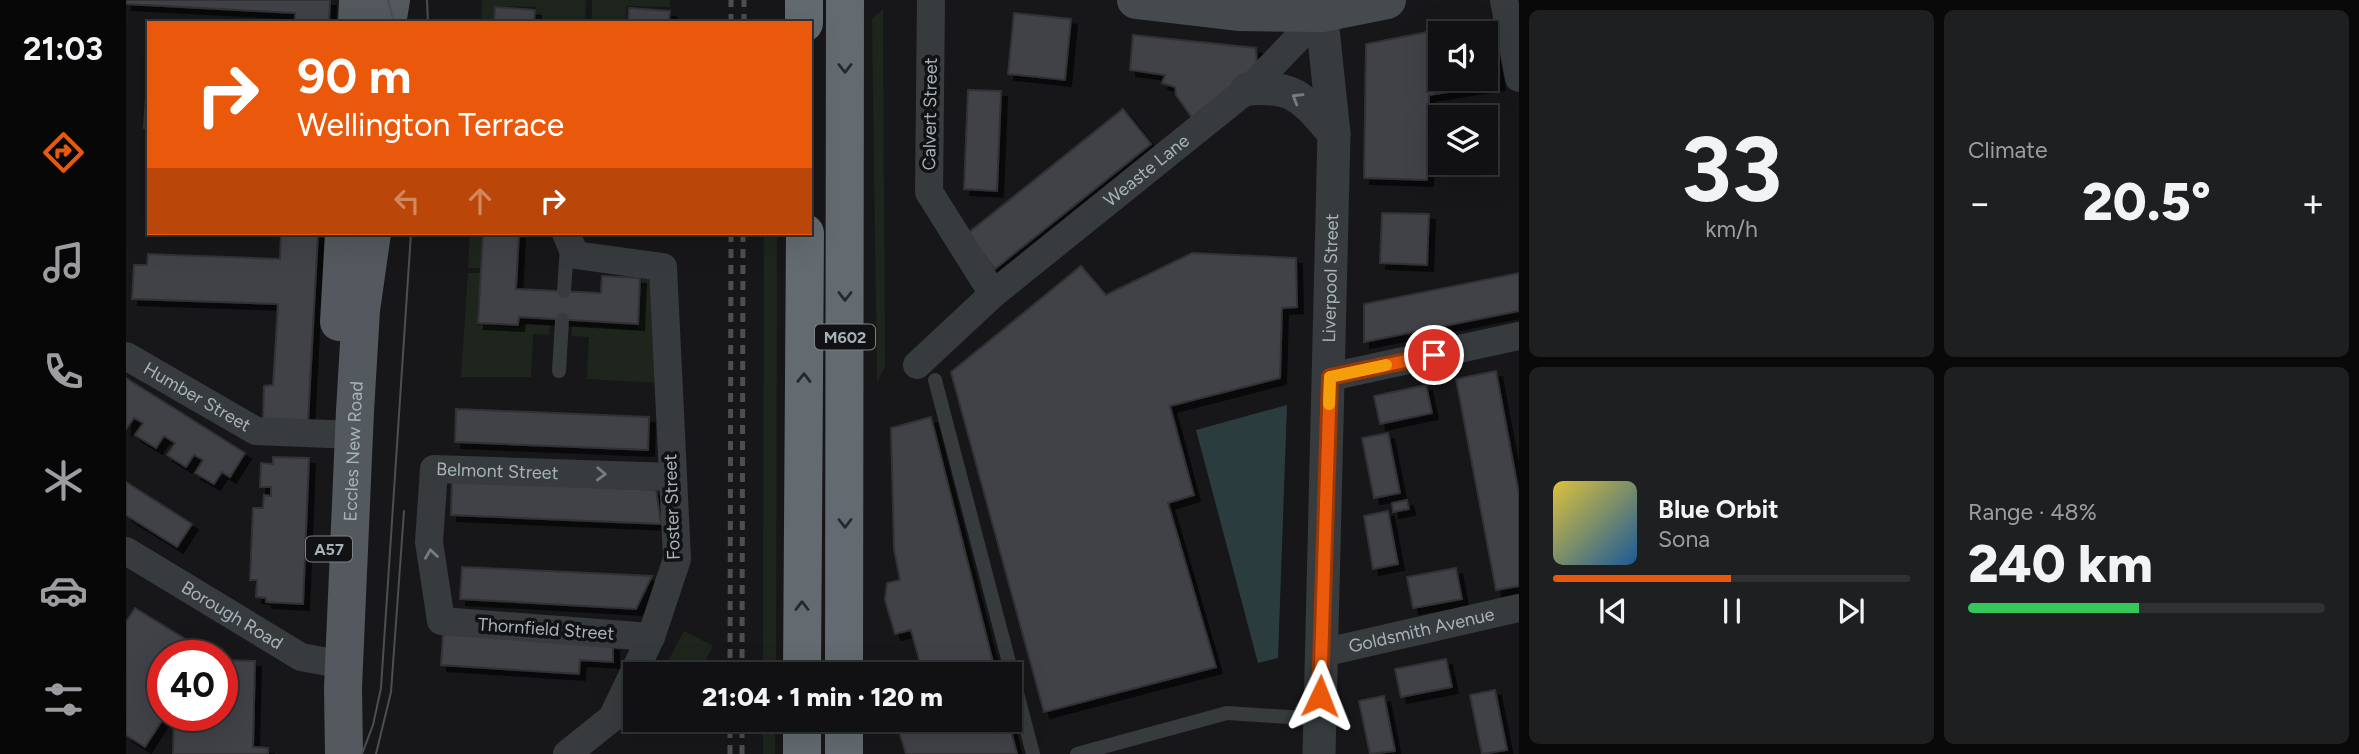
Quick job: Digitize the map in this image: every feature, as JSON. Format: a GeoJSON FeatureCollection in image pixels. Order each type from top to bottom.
{"type":"FeatureCollection","features":[{"type":"Feature","properties":{"kind":"highway"},"geometry":{"type":"LineString","coordinates":[[804,0],[804,21]]}},
{"type":"Feature","properties":{"kind":"highway","name":"M602"},"geometry":{"type":"LineString","coordinates":[[844,662],[845,0]]}},
{"type":"Feature","properties":{"kind":"highway","name":"M602"},"geometry":{"type":"LineString","coordinates":[[802,662],[805,235]]}},
{"type":"Feature","properties":{"kind":"highway"},"geometry":{"type":"LineString","coordinates":[[802,732],[802,754]]}},
{"type":"Feature","properties":{"kind":"highway"},"geometry":{"type":"LineString","coordinates":[[844,732],[844,754]]}},
{"type":"Feature","properties":{"kind":"main road"},"geometry":{"type":"LineString","coordinates":[[357,21],[358,0]]}},
{"type":"Feature","properties":{"kind":"main road"},"geometry":{"type":"LineString","coordinates":[[387,21],[391,0]]}},
{"type":"Feature","properties":{"kind":"main road"},"geometry":{"type":"LineString","coordinates":[[1136,0],[1238,12],[1387,0]]}},
{"type":"Feature","properties":{"kind":"main road","name":"Eccles New Road"},"geometry":{"type":"LineString","coordinates":[[323,754],[335,664],[344,435],[344,235]]}},
{"type":"Feature","properties":{"kind":"main road","name":"Eccles New Road"},"geometry":{"type":"LineString","coordinates":[[344,435],[372,235]]}},
{"type":"Feature","properties":{"kind":"main road","name":"Eccles New Road"},"geometry":{"type":"LineString","coordinates":[[335,664],[344,754]]}},
{"type":"Feature","properties":{"kind":"street","name":"Calvert Street"},"geometry":{"type":"LineString","coordinates":[[931,0],[929,192],[993,294]]}},
{"type":"Feature","properties":{"kind":"street"},"geometry":{"type":"LineString","coordinates":[[1504,0],[1519,78]]}},
{"type":"Feature","properties":{"kind":"street","name":"Weaste Lane"},"geometry":{"type":"LineString","coordinates":[[926,373],[993,294],[1247,89],[1321,7]]}},
{"type":"Feature","properties":{"kind":"street","name":"Liverpool Street"},"geometry":{"type":"LineString","coordinates":[[1319,754],[1334,134],[1321,7]]}},
{"type":"Feature","properties":{"kind":"street"},"geometry":{"type":"LineString","coordinates":[[1247,89],[1278,87],[1310,105],[1334,134]]}},
{"type":"Feature","properties":{"kind":"street","name":"Foster Street"},"geometry":{"type":"LineString","coordinates":[[567,237],[575,255],[663,267],[677,559],[651,637],[612,718],[567,754]]}},
{"type":"Feature","properties":{"kind":"street"},"geometry":{"type":"LineString","coordinates":[[1330,377],[1519,339]]}},
{"type":"Feature","properties":{"kind":"street","name":"Humber Street"},"geometry":{"type":"LineString","coordinates":[[126,356],[256,432],[344,435]]}},
{"type":"Feature","properties":{"kind":"street","name":"Belmont Street"},"geometry":{"type":"LineString","coordinates":[[441,621],[429,542],[434,469],[671,477]]}},
{"type":"Feature","properties":{"kind":"street","name":"Borough Road"},"geometry":{"type":"LineString","coordinates":[[126,551],[301,657],[335,664]]}},
{"type":"Feature","properties":{"kind":"street","name":"Goldsmith Avenue"},"geometry":{"type":"LineString","coordinates":[[1322,653],[1519,608]]}},
{"type":"Feature","properties":{"kind":"street","name":"Thornfield Street"},"geometry":{"type":"LineString","coordinates":[[441,621],[651,637]]}},
{"type":"Feature","properties":{"kind":"lane"},"geometry":{"type":"LineString","coordinates":[[564,291],[567,237]]}},
{"type":"Feature","properties":{"kind":"lane"},"geometry":{"type":"LineString","coordinates":[[559,371],[562,320]]}},
{"type":"Feature","properties":{"kind":"lane"},"geometry":{"type":"LineString","coordinates":[[926,373],[1033,754]]}},
{"type":"Feature","properties":{"kind":"lane"},"geometry":{"type":"LineString","coordinates":[[1077,754],[1227,713],[1319,719]]}},
{"type":"Feature","properties":{"kind":"shaded area"},"geometry":{"type":"Polygon","coordinates":[[[482,0],[586,0],[585,21],[536,21],[536,7],[495,6],[493,21],[481,21],[482,0]]]}},
{"type":"Feature","properties":{"kind":"shaded area"},"geometry":{"type":"Polygon","coordinates":[[[592,0],[670,0],[670,7],[627,6],[625,21],[592,21],[592,0]]]}},
{"type":"Feature","properties":{"kind":"shaded area"},"geometry":{"type":"Polygon","coordinates":[[[883,9],[885,367],[877,382],[872,19],[883,9]]]}},
{"type":"Feature","properties":{"kind":"shaded area"},"geometry":{"type":"Polygon","coordinates":[[[470,235],[482,235],[480,268],[468,268],[470,235]]]}},
{"type":"Feature","properties":{"kind":"shaded area"},"geometry":{"type":"Polygon","coordinates":[[[764,235],[777,235],[776,662],[763,662],[764,235]]]}},
{"type":"Feature","properties":{"kind":"shaded area"},"geometry":{"type":"Polygon","coordinates":[[[468,273],[480,273],[477,325],[520,328],[521,324],[550,325],[549,335],[533,334],[531,377],[461,377],[468,273]]]}},
{"type":"Feature","properties":{"kind":"shaded area"},"geometry":{"type":"Polygon","coordinates":[[[642,277],[657,278],[660,383],[587,379],[589,337],[572,336],[572,325],[638,330],[642,277]]]}},
{"type":"Feature","properties":{"kind":"shaded area"},"geometry":{"type":"Polygon","coordinates":[[[1287,405],[1278,658],[1258,663],[1196,430],[1287,405]]]}},
{"type":"Feature","properties":{"kind":"shaded area"},"geometry":{"type":"Polygon","coordinates":[[[684,631],[713,646],[705,662],[667,662],[684,631]]]}},
{"type":"Feature","properties":{"kind":"shaded area"},"geometry":{"type":"Polygon","coordinates":[[[763,732],[775,732],[775,754],[763,754],[763,732]]]}},
{"type":"Feature","properties":{"kind":"building"},"geometry":{"type":"Polygon","coordinates":[[[126,0],[330,0],[329,21],[295,21],[295,13],[126,4],[126,0]]]}},
{"type":"Feature","properties":{"kind":"building"},"geometry":{"type":"Polygon","coordinates":[[[495,7],[535,10],[534,21],[494,21],[495,7]]]}},
{"type":"Feature","properties":{"kind":"building"},"geometry":{"type":"Polygon","coordinates":[[[629,8],[670,11],[669,21],[628,21],[629,8]]]}},
{"type":"Feature","properties":{"kind":"building"},"geometry":{"type":"Polygon","coordinates":[[[1014,13],[1071,19],[1065,80],[1008,74],[1014,13]]]}},
{"type":"Feature","properties":{"kind":"building"},"geometry":{"type":"Polygon","coordinates":[[[1428,32],[1428,91],[1454,91],[1429,95],[1427,180],[1364,178],[1366,44],[1428,32]]]}},
{"type":"Feature","properties":{"kind":"building"},"geometry":{"type":"Polygon","coordinates":[[[1133,35],[1256,48],[1257,68],[1193,119],[1176,95],[1175,87],[1162,83],[1165,75],[1130,70],[1133,35]]]}},
{"type":"Feature","properties":{"kind":"building"},"geometry":{"type":"Polygon","coordinates":[[[968,90],[1001,91],[997,191],[964,189],[968,90]]]}},
{"type":"Feature","properties":{"kind":"building"},"geometry":{"type":"Polygon","coordinates":[[[146,96],[147,96],[147,128],[144,128],[146,96]]]}},
{"type":"Feature","properties":{"kind":"building"},"geometry":{"type":"Polygon","coordinates":[[[1123,109],[1151,144],[995,269],[967,234],[1123,109]]]}},
{"type":"Feature","properties":{"kind":"building"},"geometry":{"type":"Polygon","coordinates":[[[1382,213],[1429,214],[1427,265],[1380,263],[1382,213]]]}},
{"type":"Feature","properties":{"kind":"building"},"geometry":{"type":"Polygon","coordinates":[[[281,235],[318,235],[308,421],[263,419],[264,386],[273,385],[278,304],[132,299],[134,265],[147,265],[148,254],[280,259],[281,235]]]}},
{"type":"Feature","properties":{"kind":"building"},"geometry":{"type":"Polygon","coordinates":[[[483,235],[519,235],[516,289],[601,293],[602,276],[640,278],[638,324],[519,317],[518,325],[478,323],[483,235]]]}},
{"type":"Feature","properties":{"kind":"building"},"geometry":{"type":"Polygon","coordinates":[[[1192,253],[1296,258],[1297,307],[1282,308],[1280,378],[1170,406],[1194,495],[1168,503],[1216,667],[1044,712],[951,372],[1081,266],[1106,295],[1192,253]]]}},
{"type":"Feature","properties":{"kind":"building"},"geometry":{"type":"Polygon","coordinates":[[[1519,273],[1519,311],[1364,342],[1364,304],[1519,273]]]}},
{"type":"Feature","properties":{"kind":"building"},"geometry":{"type":"Polygon","coordinates":[[[1496,371],[1519,494],[1519,586],[1496,590],[1456,379],[1496,371]]]}},
{"type":"Feature","properties":{"kind":"building"},"geometry":{"type":"Polygon","coordinates":[[[126,378],[245,453],[230,477],[222,472],[214,484],[195,473],[203,460],[194,455],[186,467],[167,455],[175,443],[164,436],[156,448],[135,435],[143,423],[134,418],[126,429],[126,378]]]}},
{"type":"Feature","properties":{"kind":"building"},"geometry":{"type":"Polygon","coordinates":[[[1426,385],[1432,413],[1380,424],[1374,396],[1426,385]]]}},
{"type":"Feature","properties":{"kind":"building"},"geometry":{"type":"Polygon","coordinates":[[[456,409],[649,417],[648,450],[455,442],[456,409]]]}},
{"type":"Feature","properties":{"kind":"building"},"geometry":{"type":"Polygon","coordinates":[[[931,417],[993,662],[920,662],[911,630],[895,634],[885,600],[887,583],[900,580],[894,549],[891,428],[931,417]]]}},
{"type":"Feature","properties":{"kind":"building"},"geometry":{"type":"Polygon","coordinates":[[[1388,433],[1400,493],[1374,498],[1362,438],[1388,433]]]}},
{"type":"Feature","properties":{"kind":"building"},"geometry":{"type":"Polygon","coordinates":[[[273,457],[309,458],[303,604],[266,602],[266,598],[256,597],[257,580],[250,580],[253,508],[263,508],[264,495],[271,496],[271,487],[260,487],[261,463],[273,464],[273,457]]]}},
{"type":"Feature","properties":{"kind":"building"},"geometry":{"type":"Polygon","coordinates":[[[452,480],[656,490],[661,524],[451,515],[452,480]]]}},
{"type":"Feature","properties":{"kind":"building"},"geometry":{"type":"Polygon","coordinates":[[[126,482],[192,524],[177,547],[126,515],[126,482]]]}},
{"type":"Feature","properties":{"kind":"building"},"geometry":{"type":"Polygon","coordinates":[[[1407,500],[1409,509],[1393,512],[1392,503],[1407,500]]]}},
{"type":"Feature","properties":{"kind":"building"},"geometry":{"type":"Polygon","coordinates":[[[1388,511],[1398,564],[1373,569],[1364,516],[1388,511]]]}},
{"type":"Feature","properties":{"kind":"building"},"geometry":{"type":"Polygon","coordinates":[[[462,567],[652,576],[636,609],[460,599],[462,567]]]}},
{"type":"Feature","properties":{"kind":"building"},"geometry":{"type":"Polygon","coordinates":[[[1456,568],[1462,599],[1413,608],[1407,577],[1456,568]]]}},
{"type":"Feature","properties":{"kind":"building"},"geometry":{"type":"Polygon","coordinates":[[[135,608],[187,640],[147,640],[147,731],[155,731],[145,747],[126,735],[126,622],[135,608]]]}},
{"type":"Feature","properties":{"kind":"building"},"geometry":{"type":"Polygon","coordinates":[[[443,634],[613,645],[613,662],[580,660],[579,674],[441,665],[443,634]]]}},
{"type":"Feature","properties":{"kind":"building"},"geometry":{"type":"Polygon","coordinates":[[[1446,659],[1452,687],[1401,697],[1395,669],[1446,659]]]}},
{"type":"Feature","properties":{"kind":"building"},"geometry":{"type":"Polygon","coordinates":[[[238,660],[255,661],[253,747],[268,748],[268,754],[173,754],[174,731],[238,731],[238,660]]]}},
{"type":"Feature","properties":{"kind":"building"},"geometry":{"type":"Polygon","coordinates":[[[1495,690],[1507,750],[1482,754],[1470,695],[1495,690]]]}},
{"type":"Feature","properties":{"kind":"building"},"geometry":{"type":"Polygon","coordinates":[[[1384,696],[1395,751],[1370,754],[1359,701],[1384,696]]]}},
{"type":"Feature","properties":{"kind":"building"},"geometry":{"type":"Polygon","coordinates":[[[899,732],[1011,732],[1017,754],[906,754],[899,732]]]}},
{"type":"Feature","properties":{"kind":"tram line"},"geometry":{"type":"LineString","coordinates":[[388,0],[393,21]]}},
{"type":"Feature","properties":{"kind":"tram line"},"geometry":{"type":"LineString","coordinates":[[427,0],[428,21]]}},
{"type":"Feature","properties":{"kind":"tram line"},"geometry":{"type":"LineString","coordinates":[[362,754],[373,725],[381,688],[411,235]]}},
{"type":"Feature","properties":{"kind":"tram line"},"geometry":{"type":"LineString","coordinates":[[376,754],[391,692],[404,511]]}},
{"type":"Feature","properties":{"kind":"railway"},"geometry":{"type":"LineString","coordinates":[[731,0],[731,21]]}},
{"type":"Feature","properties":{"kind":"railway"},"geometry":{"type":"LineString","coordinates":[[744,0],[744,21]]}},
{"type":"Feature","properties":{"kind":"railway"},"geometry":{"type":"LineString","coordinates":[[730,662],[731,235]]}},
{"type":"Feature","properties":{"kind":"railway"},"geometry":{"type":"LineString","coordinates":[[742,662],[743,235]]}},
{"type":"Feature","properties":{"kind":"railway"},"geometry":{"type":"LineString","coordinates":[[730,732],[730,754]]}},
{"type":"Feature","properties":{"kind":"railway"},"geometry":{"type":"LineString","coordinates":[[742,732],[742,754]]}},
{"type":"Feature","properties":{"kind":"slow traffic"},"geometry":{"type":"LineString","coordinates":[[1329,404],[1330,377],[1386,365]]}},
{"type":"Feature","properties":{"kind":"route"},"geometry":{"type":"LineString","coordinates":[[1320,696],[1330,377],[1434,355]]}}]}
